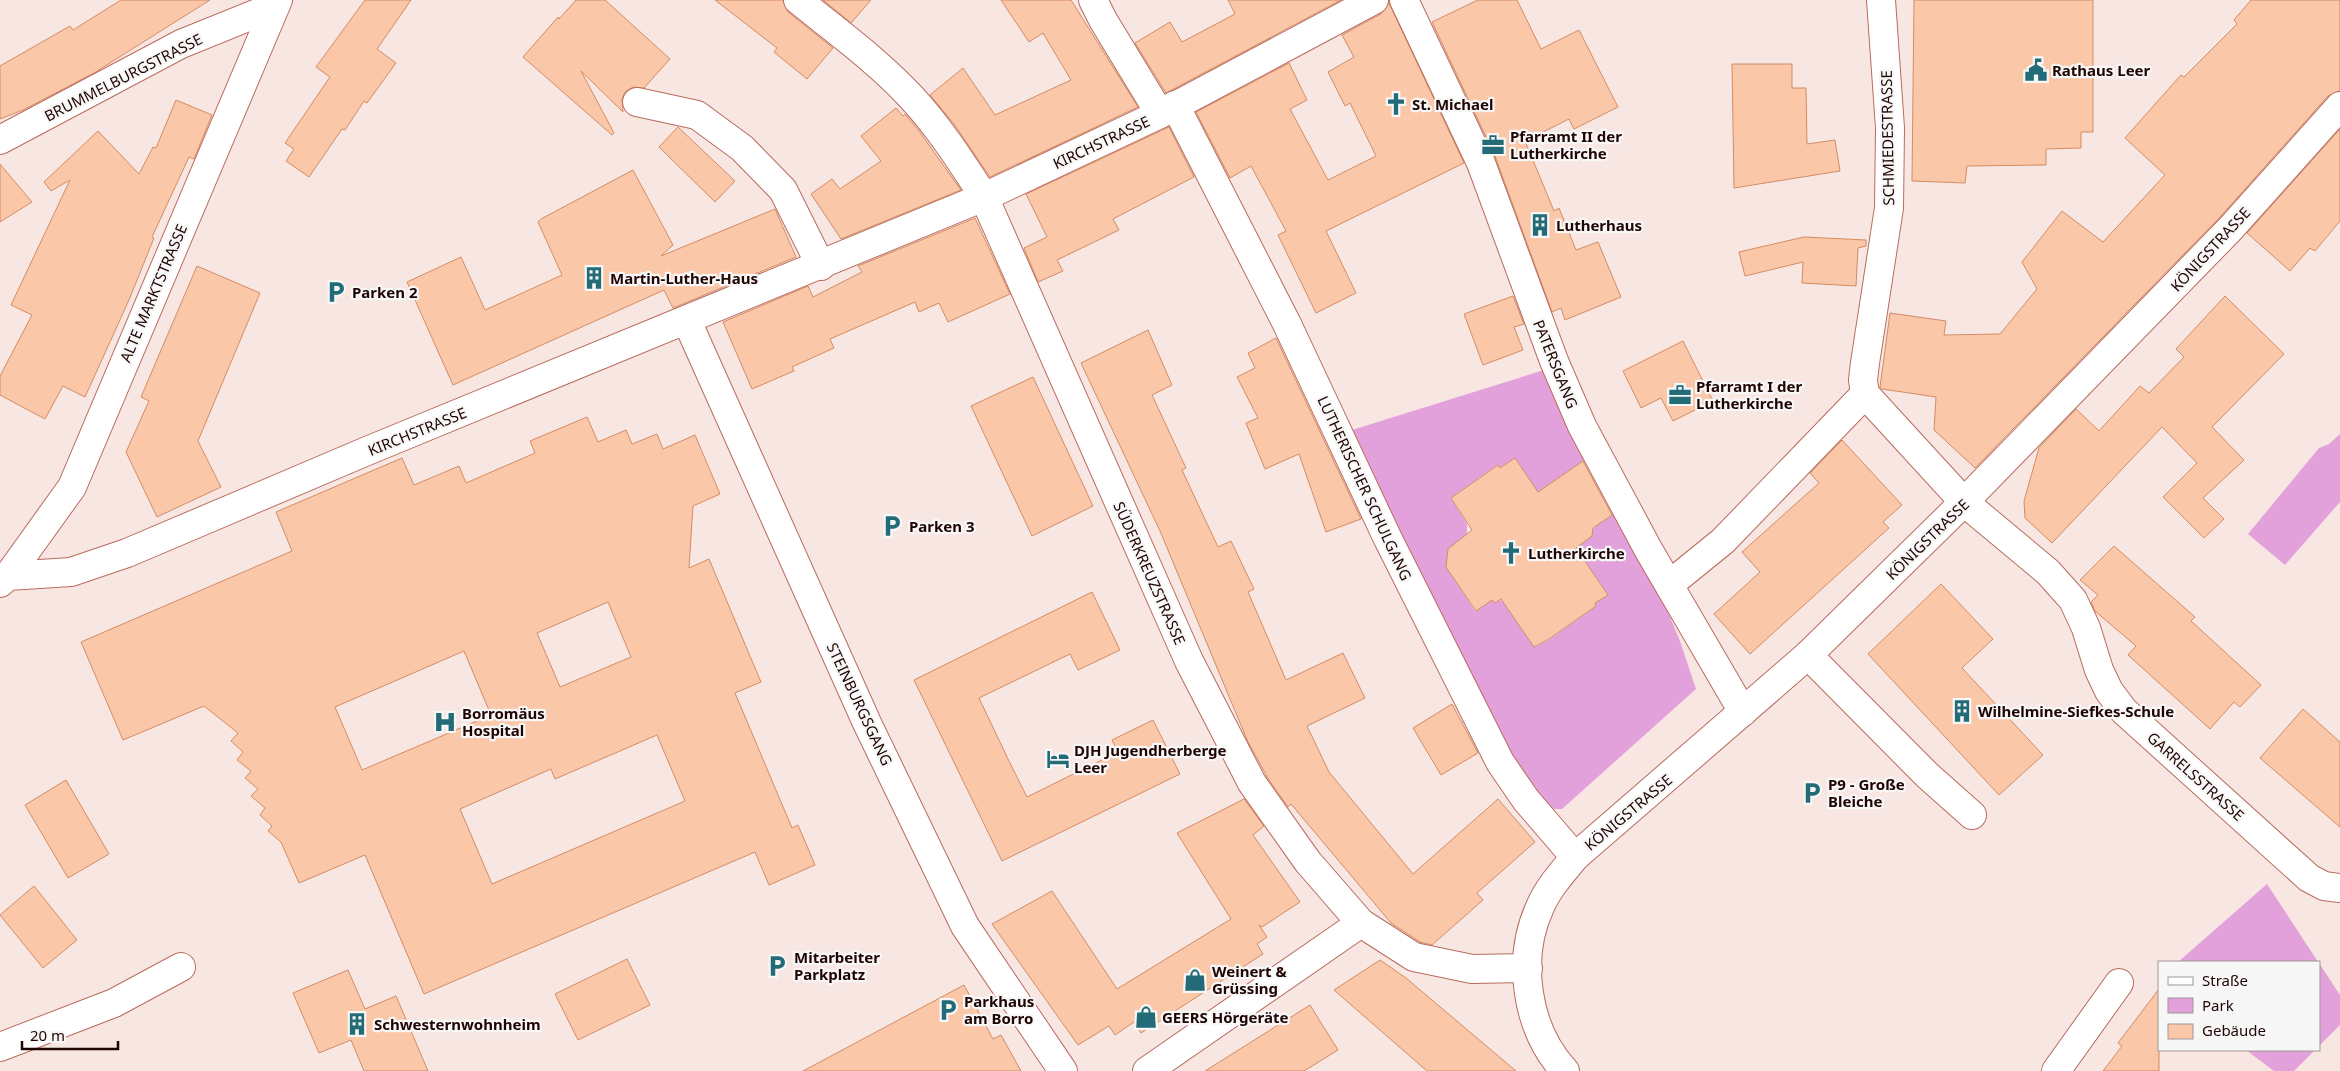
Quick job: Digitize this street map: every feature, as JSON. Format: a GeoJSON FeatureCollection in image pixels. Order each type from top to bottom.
{"type":"FeatureCollection","features":[{"type":"Feature","properties":{"kind":"street","name":"SÜDERKREUZSTRASSE"},"geometry":{"type":"LineString","coordinates":[[798,0],[866,55],[912,98],[958,157],[984,197],[1189,661],[1252,783],[1308,862],[1361,923],[1414,957],[1472,969],[1528,968]]}},
{"type":"Feature","properties":{"kind":"street","name":"LUTHERISCHER SCHULGANG"},"geometry":{"type":"LineString","coordinates":[[1093,0],[1102,20],[1168,110],[1287,324],[1387,537],[1500,762],[1526,800],[1575,857]]}},
{"type":"Feature","properties":{"kind":"street","name":"KIRCHSTRASSE"},"geometry":{"type":"LineString","coordinates":[[4,580],[71,572],[127,553],[367,451],[821,266],[984,197],[1168,110],[1374,0]]}},
{"type":"Feature","properties":{"kind":"street","name":"PATERSGANG"},"geometry":{"type":"LineString","coordinates":[[1404,0],[1480,163],[1554,361],[1582,426],[1648,549],[1743,712]]}},
{"type":"Feature","properties":{"kind":"street","name":"SCHMIEDESTRASSE"},"geometry":{"type":"LineString","coordinates":[[1865,394],[1863,380],[1865,363],[1889,208],[1890,128],[1881,0]]}},
{"type":"Feature","properties":{"kind":"street","name":"BRUMMELBURGSTRASSE"},"geometry":{"type":"LineString","coordinates":[[0,140],[181,44],[277,3]]}},
{"type":"Feature","properties":{"kind":"street","name":"ALTE MARKTSTRASSE"},"geometry":{"type":"LineString","coordinates":[[4,580],[72,487],[277,3]]}},
{"type":"Feature","properties":{"kind":"street"},"geometry":{"type":"LineString","coordinates":[[637,102],[697,115],[742,148],[783,190],[821,266]]}},
{"type":"Feature","properties":{"kind":"street","name":"KÖNIGSTRASSE"},"geometry":{"type":"LineString","coordinates":[[1565,1071],[1557,1063],[1538,1026],[1530,1004],[1528,968],[1531,933],[1540,907],[1555,881],[1575,857],[1808,655],[1964,502],[2231,228],[2340,106]]}},
{"type":"Feature","properties":{"kind":"street","name":"STEINBURGSGANG"},"geometry":{"type":"LineString","coordinates":[[687,321],[867,724],[965,926],[1063,1071]]}},
{"type":"Feature","properties":{"kind":"street"},"geometry":{"type":"LineString","coordinates":[[1670,584],[1723,541],[1865,394],[1964,502]]}},
{"type":"Feature","properties":{"kind":"street","name":"GARRELSSTRASSE"},"geometry":{"type":"LineString","coordinates":[[1964,502],[2048,572],[2073,600],[2086,628],[2099,670],[2101,694],[2124,711],[2223,813],[2309,878],[2324,886],[2340,888]]}},
{"type":"Feature","properties":{"kind":"street"},"geometry":{"type":"LineString","coordinates":[[1808,655],[1927,775],[1972,815]]}},
{"type":"Feature","properties":{"kind":"street"},"geometry":{"type":"LineString","coordinates":[[1147,1071],[1361,923]]}},
{"type":"Feature","properties":{"kind":"street"},"geometry":{"type":"LineString","coordinates":[[0,1047],[114,1004],[181,967]]}},
{"type":"Feature","properties":{"kind":"street"},"geometry":{"type":"LineString","coordinates":[[2056,1071],[2119,984]]}},
{"type":"Feature","properties":{"kind":"green space"},"geometry":{"type":"Polygon","coordinates":[[[1544,370],[1640,545],[1680,641],[1696,689],[1562,809],[1547,809],[1510,757],[1386,523],[1352,430],[1544,370]],[[1515,458],[1500,468],[1497,465],[1451,498],[1467,524],[1467,549],[1454,544],[1448,549],[1447,556],[1452,565],[1447,568],[1475,611],[1492,600],[1495,603],[1499,600],[1528,610],[1535,647],[1550,639],[1596,606],[1595,603],[1607,595],[1593,573],[1580,583],[1576,548],[1596,526],[1617,511],[1586,459],[1539,495],[1515,458]]]}},
{"type":"Feature","properties":{"kind":"green space"},"geometry":{"type":"Polygon","coordinates":[[[2340,434],[2340,502],[2285,565],[2248,534],[2319,448],[2329,444],[2340,434]]]}},
{"type":"Feature","properties":{"kind":"green space"},"geometry":{"type":"Polygon","coordinates":[[[2267,884],[2317,961],[2179,961],[2267,884]]]}},
{"type":"Feature","properties":{"kind":"green space"},"geometry":{"type":"Polygon","coordinates":[[[2320,965],[2340,995],[2340,1025],[2320,1045],[2320,965]]]}},
{"type":"Feature","properties":{"kind":"green space"},"geometry":{"type":"Polygon","coordinates":[[[2247,1051],[2314,1051],[2294,1071],[2274,1071],[2247,1051]]]}},
{"type":"Feature","properties":{"kind":"building"},"geometry":{"type":"Polygon","coordinates":[[[121,0],[210,0],[94,73],[23,110],[0,119],[0,66],[70,26],[73,30],[121,0]]]}},
{"type":"Feature","properties":{"kind":"building"},"geometry":{"type":"Polygon","coordinates":[[[365,0],[411,0],[377,49],[396,63],[367,103],[364,101],[345,130],[342,129],[309,177],[286,161],[294,149],[285,143],[330,77],[316,67],[365,0]]]}},
{"type":"Feature","properties":{"kind":"building"},"geometry":{"type":"Polygon","coordinates":[[[576,0],[605,0],[670,59],[644,88],[633,87],[625,92],[622,99],[623,112],[581,71],[614,133],[612,135],[523,57],[558,17],[559,19],[576,0]]]}},
{"type":"Feature","properties":{"kind":"building"},"geometry":{"type":"Polygon","coordinates":[[[715,0],[783,0],[788,12],[833,48],[807,79],[774,52],[777,48],[715,0]]]}},
{"type":"Feature","properties":{"kind":"building"},"geometry":{"type":"Polygon","coordinates":[[[823,0],[871,0],[851,23],[823,0]]]}},
{"type":"Feature","properties":{"kind":"building"},"geometry":{"type":"Polygon","coordinates":[[[1001,0],[1071,0],[1138,107],[990,177],[954,124],[930,95],[963,68],[995,115],[1071,80],[1043,33],[1029,42],[1001,0]]]}},
{"type":"Feature","properties":{"kind":"building"},"geometry":{"type":"Polygon","coordinates":[[[1228,0],[1341,0],[1166,93],[1135,43],[1170,22],[1182,42],[1235,14],[1228,0]]]}},
{"type":"Feature","properties":{"kind":"building"},"geometry":{"type":"Polygon","coordinates":[[[1478,0],[1517,0],[1541,49],[1579,30],[1618,107],[1574,129],[1569,119],[1525,141],[1554,211],[1559,208],[1576,250],[1598,242],[1621,297],[1565,320],[1561,308],[1552,312],[1495,156],[1432,22],[1478,0]]]}},
{"type":"Feature","properties":{"kind":"building"},"geometry":{"type":"Polygon","coordinates":[[[1914,0],[2093,0],[2093,132],[2081,132],[2081,148],[2046,149],[2046,165],[1967,166],[1965,183],[1912,181],[1914,0]]]}},
{"type":"Feature","properties":{"kind":"building"},"geometry":{"type":"Polygon","coordinates":[[[2251,0],[2340,0],[2340,91],[2328,96],[2220,217],[1975,468],[1934,430],[1936,397],[1882,389],[1880,387],[1890,313],[1946,321],[1944,335],[2000,334],[2037,289],[2022,262],[2062,211],[2103,242],[2165,175],[2125,138],[2181,75],[2184,77],[2237,24],[2234,20],[2251,0]]]}},
{"type":"Feature","properties":{"kind":"building"},"geometry":{"type":"Polygon","coordinates":[[[1389,3],[1464,163],[1326,231],[1356,293],[1316,313],[1278,235],[1286,231],[1251,166],[1230,178],[1196,112],[1289,63],[1307,100],[1290,109],[1328,180],[1376,156],[1350,103],[1345,106],[1328,72],[1354,57],[1342,35],[1381,14],[1389,3]]]}},
{"type":"Feature","properties":{"kind":"building"},"geometry":{"type":"Polygon","coordinates":[[[1732,64],[1792,64],[1792,88],[1806,88],[1807,144],[1835,140],[1840,171],[1734,188],[1732,64]]]}},
{"type":"Feature","properties":{"kind":"building"},"geometry":{"type":"Polygon","coordinates":[[[176,100],[212,115],[194,159],[189,157],[152,237],[154,238],[129,300],[85,397],[63,386],[45,419],[0,395],[0,376],[32,315],[11,305],[70,180],[51,191],[44,182],[98,131],[139,174],[153,147],[156,148],[176,100]]]}},
{"type":"Feature","properties":{"kind":"building"},"geometry":{"type":"Polygon","coordinates":[[[896,108],[903,116],[905,114],[919,131],[961,190],[841,239],[811,194],[832,179],[840,189],[881,161],[861,136],[896,108]]]}},
{"type":"Feature","properties":{"kind":"building"},"geometry":{"type":"Polygon","coordinates":[[[678,127],[735,181],[715,202],[659,147],[678,127]]]}},
{"type":"Feature","properties":{"kind":"building"},"geometry":{"type":"Polygon","coordinates":[[[1169,127],[1194,177],[1113,219],[1119,230],[1057,260],[1063,271],[1038,282],[1024,248],[1047,237],[1026,194],[1169,127]]]}},
{"type":"Feature","properties":{"kind":"building"},"geometry":{"type":"Polygon","coordinates":[[[2340,129],[2340,221],[2315,251],[2310,248],[2290,271],[2247,233],[2340,129]]]}},
{"type":"Feature","properties":{"kind":"building"},"geometry":{"type":"Polygon","coordinates":[[[0,164],[32,202],[0,222],[0,164]]]}},
{"type":"Feature","properties":{"kind":"building","name":"Martin-Luther-Haus"},"geometry":{"type":"Polygon","coordinates":[[[633,170],[673,245],[661,256],[775,209],[796,257],[673,308],[664,290],[453,385],[407,282],[461,257],[485,310],[562,275],[538,222],[633,170]]]}},
{"type":"Feature","properties":{"kind":"building"},"geometry":{"type":"Polygon","coordinates":[[[975,218],[1010,294],[948,322],[939,303],[919,312],[915,302],[830,339],[834,348],[792,367],[794,371],[752,389],[723,322],[808,286],[813,297],[862,272],[858,266],[975,218]]]}},
{"type":"Feature","properties":{"kind":"building"},"geometry":{"type":"Polygon","coordinates":[[[1804,237],[1866,240],[1866,246],[1858,248],[1856,286],[1802,283],[1803,262],[1745,276],[1739,252],[1804,237]]]}},
{"type":"Feature","properties":{"kind":"building"},"geometry":{"type":"Polygon","coordinates":[[[197,266],[260,293],[198,441],[221,487],[157,517],[126,452],[149,401],[141,397],[197,266]]]}},
{"type":"Feature","properties":{"kind":"building"},"geometry":{"type":"Polygon","coordinates":[[[1513,296],[1524,324],[1514,327],[1523,350],[1483,365],[1464,314],[1513,296]]]}},
{"type":"Feature","properties":{"kind":"building"},"geometry":{"type":"Polygon","coordinates":[[[2225,296],[2284,354],[2212,427],[2244,460],[2203,498],[2224,519],[2204,538],[2163,497],[2197,463],[2162,427],[2052,543],[2025,518],[2024,501],[2039,448],[2076,409],[2099,431],[2140,386],[2149,393],[2184,357],[2176,349],[2225,296]]]}},
{"type":"Feature","properties":{"kind":"building"},"geometry":{"type":"Polygon","coordinates":[[[1148,330],[1172,385],[1152,395],[1186,468],[1182,470],[1218,547],[1231,541],[1254,589],[1248,592],[1286,680],[1343,653],[1365,698],[1307,726],[1329,772],[1413,874],[1498,799],[1535,842],[1477,893],[1483,900],[1432,945],[1420,942],[1391,923],[1291,804],[1288,807],[1269,780],[1248,742],[1160,531],[1081,363],[1148,330]]]}},
{"type":"Feature","properties":{"kind":"building"},"geometry":{"type":"Polygon","coordinates":[[[1276,338],[1361,519],[1326,532],[1299,454],[1265,469],[1246,423],[1258,418],[1237,377],[1255,368],[1248,353],[1276,338]]]}},
{"type":"Feature","properties":{"kind":"building"},"geometry":{"type":"Polygon","coordinates":[[[1683,341],[1713,401],[1673,421],[1661,398],[1641,408],[1623,371],[1683,341]]]}},
{"type":"Feature","properties":{"kind":"building"},"geometry":{"type":"Polygon","coordinates":[[[1033,377],[1093,506],[1032,536],[971,406],[1033,377]]]}},
{"type":"Feature","properties":{"kind":"building"},"geometry":{"type":"Polygon","coordinates":[[[587,417],[598,442],[626,430],[632,444],[657,434],[663,449],[695,435],[720,494],[693,506],[689,568],[709,559],[761,682],[735,693],[792,828],[798,825],[815,865],[769,885],[755,852],[424,994],[365,855],[299,883],[281,842],[268,831],[272,826],[260,815],[265,808],[251,796],[258,789],[245,778],[251,771],[237,760],[243,752],[231,741],[238,733],[204,706],[123,740],[81,642],[292,551],[276,512],[402,458],[414,485],[459,466],[466,483],[535,453],[530,441],[587,417]],[[608,602],[537,633],[560,687],[631,657],[608,602]],[[464,651],[335,707],[362,770],[491,715],[464,651]],[[657,735],[555,779],[551,769],[460,809],[492,884],[685,801],[657,735]]]}},
{"type":"Feature","properties":{"kind":"building"},"geometry":{"type":"Polygon","coordinates":[[[1842,440],[1902,505],[1883,522],[1889,528],[1750,654],[1714,614],[1760,572],[1742,552],[1819,483],[1810,473],[1842,440]]]}},
{"type":"Feature","properties":{"kind":"building","name":"Lutherkirche"},"geometry":{"type":"Polygon","coordinates":[[[1515,458],[1538,492],[1583,461],[1612,515],[1593,528],[1592,536],[1576,548],[1608,595],[1595,603],[1596,606],[1549,639],[1534,647],[1501,599],[1495,603],[1492,600],[1476,611],[1446,567],[1448,549],[1472,530],[1451,498],[1498,465],[1500,468],[1515,458]]]}},
{"type":"Feature","properties":{"kind":"building"},"geometry":{"type":"Polygon","coordinates":[[[2114,546],[2195,617],[2191,621],[2261,685],[2240,707],[2234,702],[2210,729],[2128,655],[2136,646],[2095,611],[2091,602],[2098,595],[2080,580],[2114,546]]]}},
{"type":"Feature","properties":{"kind":"building","name":"Wilhelmine-Siefkes-Schule"},"geometry":{"type":"Polygon","coordinates":[[[1941,584],[1993,639],[1962,668],[2043,755],[1999,795],[1868,654],[1941,584]]]}},
{"type":"Feature","properties":{"kind":"building"},"geometry":{"type":"Polygon","coordinates":[[[1092,592],[1120,650],[1078,670],[1070,654],[979,698],[1008,759],[1027,797],[1118,752],[1112,740],[1153,720],[1180,774],[1002,861],[914,680],[1092,592]]]}},
{"type":"Feature","properties":{"kind":"building"},"geometry":{"type":"Polygon","coordinates":[[[1452,704],[1478,753],[1441,775],[1413,728],[1452,704]]]}},
{"type":"Feature","properties":{"kind":"building"},"geometry":{"type":"Polygon","coordinates":[[[2303,709],[2340,742],[2340,827],[2260,758],[2303,709]]]}},
{"type":"Feature","properties":{"kind":"building"},"geometry":{"type":"Polygon","coordinates":[[[66,780],[109,854],[68,878],[25,805],[66,780]]]}},
{"type":"Feature","properties":{"kind":"building"},"geometry":{"type":"Polygon","coordinates":[[[1244,799],[1264,826],[1253,835],[1300,902],[1262,927],[1259,925],[1267,937],[1257,944],[1263,954],[1141,1033],[1134,1022],[1115,1035],[1109,1026],[1078,1045],[992,924],[1052,891],[1117,989],[1231,919],[1177,833],[1244,799]]]}},
{"type":"Feature","properties":{"kind":"building"},"geometry":{"type":"Polygon","coordinates":[[[34,886],[77,940],[43,968],[0,915],[34,886]]]}},
{"type":"Feature","properties":{"kind":"building"},"geometry":{"type":"Polygon","coordinates":[[[627,959],[650,1005],[578,1040],[555,994],[627,959]]]}},
{"type":"Feature","properties":{"kind":"building"},"geometry":{"type":"Polygon","coordinates":[[[1380,960],[1406,978],[1516,1071],[1427,1071],[1334,990],[1380,960]]]}},
{"type":"Feature","properties":{"kind":"building","name":"Schwesternwohnheim"},"geometry":{"type":"Polygon","coordinates":[[[348,970],[365,1009],[396,996],[428,1071],[364,1071],[351,1040],[319,1053],[293,993],[348,970]]]}},
{"type":"Feature","properties":{"kind":"building","name":"Parkhaus am Borro"},"geometry":{"type":"Polygon","coordinates":[[[964,985],[993,1039],[1001,1035],[1021,1071],[803,1071],[964,985]]]}},
{"type":"Feature","properties":{"kind":"building"},"geometry":{"type":"Polygon","coordinates":[[[2158,990],[2159,1071],[2103,1071],[2122,1046],[2118,1043],[2158,990]]]}},
{"type":"Feature","properties":{"kind":"building"},"geometry":{"type":"Polygon","coordinates":[[[1310,1005],[1338,1050],[1304,1071],[1205,1071],[1310,1005]]]}},
{"type":"Feature","properties":{"kind":"place","name":"Rathaus Leer"},"geometry":{"type":"Point","coordinates":[2036,70]}},
{"type":"Feature","properties":{"kind":"place","name":"St. Michael"},"geometry":{"type":"Point","coordinates":[1396,104]}},
{"type":"Feature","properties":{"kind":"place","name":"Pfarramt II der Lutherkirche"},"geometry":{"type":"Point","coordinates":[1493,145]}},
{"type":"Feature","properties":{"kind":"place","name":"Lutherhaus"},"geometry":{"type":"Point","coordinates":[1540,225]}},
{"type":"Feature","properties":{"kind":"place","name":"Martin-Luther-Haus"},"geometry":{"type":"Point","coordinates":[594,278]}},
{"type":"Feature","properties":{"kind":"place","name":"Parken 2"},"geometry":{"type":"Point","coordinates":[336,292]}},
{"type":"Feature","properties":{"kind":"place","name":"Pfarramt I der Lutherkirche"},"geometry":{"type":"Point","coordinates":[1680,395]}},
{"type":"Feature","properties":{"kind":"place","name":"Parken 3"},"geometry":{"type":"Point","coordinates":[892,526]}},
{"type":"Feature","properties":{"kind":"place","name":"Lutherkirche"},"geometry":{"type":"Point","coordinates":[1511,553]}},
{"type":"Feature","properties":{"kind":"place","name":"Wilhelmine-Siefkes-Schule"},"geometry":{"type":"Point","coordinates":[1962,711]}},
{"type":"Feature","properties":{"kind":"place","name":"Borromäus Hospital"},"geometry":{"type":"Point","coordinates":[445,722]}},
{"type":"Feature","properties":{"kind":"place","name":"DJH Jugendherberge Leer"},"geometry":{"type":"Point","coordinates":[1058,759]}},
{"type":"Feature","properties":{"kind":"place","name":"P9 - Große Bleiche"},"geometry":{"type":"Point","coordinates":[1812,793]}},
{"type":"Feature","properties":{"kind":"place","name":"Mitarbeiter Parkplatz"},"geometry":{"type":"Point","coordinates":[777,966]}},
{"type":"Feature","properties":{"kind":"place","name":"Weinert & Grüssing"},"geometry":{"type":"Point","coordinates":[1195,980]}},
{"type":"Feature","properties":{"kind":"place","name":"Parkhaus am Borro"},"geometry":{"type":"Point","coordinates":[948,1010]}},
{"type":"Feature","properties":{"kind":"place","name":"GEERS Hörgeräte"},"geometry":{"type":"Point","coordinates":[1146,1017]}},
{"type":"Feature","properties":{"kind":"place","name":"Schwesternwohnheim"},"geometry":{"type":"Point","coordinates":[357,1024]}}]}
